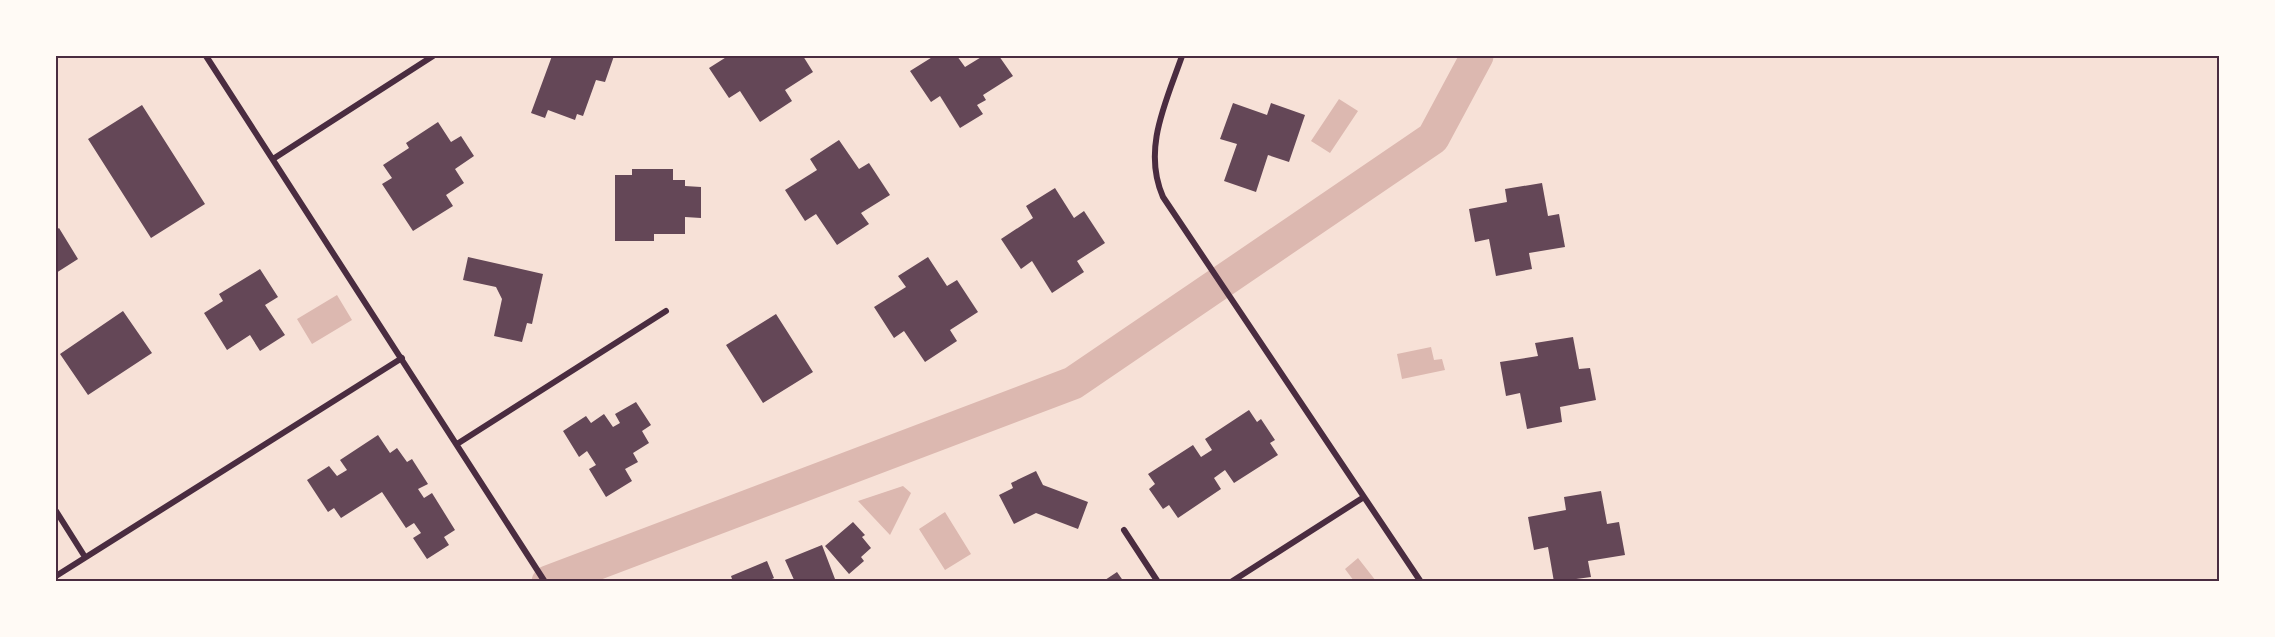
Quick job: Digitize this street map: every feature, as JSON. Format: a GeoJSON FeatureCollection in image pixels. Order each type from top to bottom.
{"type":"FeatureCollection","features":[{"type":"Feature","properties":{"kind":"street"},"geometry":{"type":"LineString","coordinates":[[206,56],[545,582]]}},
{"type":"Feature","properties":{"kind":"street"},"geometry":{"type":"LineString","coordinates":[[273,159],[433,56]]}},
{"type":"Feature","properties":{"kind":"street"},"geometry":{"type":"LineString","coordinates":[[1182,56],[1155,136],[1154,163],[1158,186],[1168,208],[1421,582]]}},
{"type":"Feature","properties":{"kind":"street"},"geometry":{"type":"LineString","coordinates":[[457,444],[666,310]]}},
{"type":"Feature","properties":{"kind":"street"},"geometry":{"type":"LineString","coordinates":[[56,576],[402,358]]}},
{"type":"Feature","properties":{"kind":"street"},"geometry":{"type":"LineString","coordinates":[[1231,582],[1364,497]]}},
{"type":"Feature","properties":{"kind":"street"},"geometry":{"type":"LineString","coordinates":[[56,511],[85,557]]}},
{"type":"Feature","properties":{"kind":"street"},"geometry":{"type":"LineString","coordinates":[[1124,530],[1158,582]]}},
{"type":"Feature","properties":{"kind":"shaded area"},"geometry":{"type":"Polygon","coordinates":[[[1339,99],[1358,111],[1330,153],[1311,141],[1339,99]]]}},
{"type":"Feature","properties":{"kind":"shaded area"},"geometry":{"type":"Polygon","coordinates":[[[337,295],[352,320],[312,344],[297,319],[337,295]]]}},
{"type":"Feature","properties":{"kind":"shaded area"},"geometry":{"type":"Polygon","coordinates":[[[1431,347],[1434,360],[1442,359],[1445,370],[1402,379],[1397,354],[1431,347]]]}},
{"type":"Feature","properties":{"kind":"shaded area"},"geometry":{"type":"Polygon","coordinates":[[[903,486],[911,493],[890,535],[858,501],[903,486]]]}},
{"type":"Feature","properties":{"kind":"shaded area"},"geometry":{"type":"Polygon","coordinates":[[[945,512],[971,554],[945,570],[919,529],[945,512]]]}},
{"type":"Feature","properties":{"kind":"shaded area"},"geometry":{"type":"Polygon","coordinates":[[[1358,558],[1376,581],[1354,581],[1345,569],[1358,558]]]}},
{"type":"Feature","properties":{"kind":"building"},"geometry":{"type":"Polygon","coordinates":[[[552,56],[614,56],[605,82],[596,80],[583,116],[577,114],[575,120],[548,110],[545,118],[531,113],[552,56]]]}},
{"type":"Feature","properties":{"kind":"building"},"geometry":{"type":"Polygon","coordinates":[[[728,56],[803,56],[813,72],[785,90],[792,101],[760,122],[740,91],[729,98],[709,68],[728,56]]]}},
{"type":"Feature","properties":{"kind":"building"},"geometry":{"type":"Polygon","coordinates":[[[934,56],[957,56],[965,67],[983,56],[999,56],[1013,76],[983,95],[986,100],[977,105],[983,114],[960,128],[940,96],[931,102],[910,71],[934,56]]]}},
{"type":"Feature","properties":{"kind":"building"},"geometry":{"type":"Polygon","coordinates":[[[1233,103],[1267,115],[1271,103],[1305,115],[1289,162],[1268,155],[1256,192],[1224,181],[1237,144],[1220,139],[1233,103]]]}},
{"type":"Feature","properties":{"kind":"building"},"geometry":{"type":"Polygon","coordinates":[[[142,105],[205,204],[151,238],[88,139],[142,105]]]}},
{"type":"Feature","properties":{"kind":"building"},"geometry":{"type":"Polygon","coordinates":[[[438,122],[451,142],[461,136],[474,156],[455,169],[464,183],[446,195],[453,206],[413,231],[382,184],[392,178],[383,165],[409,148],[406,143],[438,122]]]}},
{"type":"Feature","properties":{"kind":"building"},"geometry":{"type":"Polygon","coordinates":[[[839,140],[859,169],[869,163],[890,195],[861,213],[869,224],[837,245],[816,214],[805,221],[785,190],[817,170],[810,159],[839,140]]]}},
{"type":"Feature","properties":{"kind":"building"},"geometry":{"type":"Polygon","coordinates":[[[632,169],[673,169],[673,180],[685,180],[685,186],[701,187],[701,218],[685,217],[685,234],[654,234],[654,241],[615,241],[615,175],[632,175],[632,169]]]}},
{"type":"Feature","properties":{"kind":"building"},"geometry":{"type":"Polygon","coordinates":[[[1542,183],[1548,216],[1559,214],[1565,247],[1529,253],[1532,269],[1496,276],[1489,239],[1475,242],[1469,209],[1507,202],[1505,189],[1542,183]]]}},
{"type":"Feature","properties":{"kind":"building"},"geometry":{"type":"Polygon","coordinates":[[[1055,188],[1074,218],[1084,211],[1105,243],[1077,261],[1084,272],[1052,293],[1032,261],[1021,269],[1001,239],[1033,218],[1026,206],[1055,188]]]}},
{"type":"Feature","properties":{"kind":"building"},"geometry":{"type":"Polygon","coordinates":[[[59,228],[78,259],[56,273],[56,230],[59,228]]]}},
{"type":"Feature","properties":{"kind":"building"},"geometry":{"type":"Polygon","coordinates":[[[468,257],[543,274],[532,324],[527,323],[522,342],[494,336],[502,299],[496,287],[463,280],[468,257]]]}},
{"type":"Feature","properties":{"kind":"building"},"geometry":{"type":"Polygon","coordinates":[[[928,257],[947,286],[957,280],[978,312],[950,330],[957,341],[925,362],[904,331],[894,338],[874,307],[906,287],[898,276],[928,257]]]}},
{"type":"Feature","properties":{"kind":"building"},"geometry":{"type":"Polygon","coordinates":[[[260,269],[278,297],[265,305],[285,335],[260,351],[250,335],[227,350],[204,313],[223,301],[219,294],[260,269]]]}},
{"type":"Feature","properties":{"kind":"building"},"geometry":{"type":"Polygon","coordinates":[[[123,311],[152,353],[88,395],[60,354],[123,311]]]}},
{"type":"Feature","properties":{"kind":"building"},"geometry":{"type":"Polygon","coordinates":[[[776,314],[813,372],[763,403],[726,345],[776,314]]]}},
{"type":"Feature","properties":{"kind":"building"},"geometry":{"type":"Polygon","coordinates":[[[1573,337],[1579,369],[1590,368],[1596,400],[1560,407],[1562,422],[1527,429],[1520,393],[1506,396],[1500,362],[1538,356],[1535,343],[1573,337]]]}},
{"type":"Feature","properties":{"kind":"building"},"geometry":{"type":"Polygon","coordinates":[[[636,402],[651,425],[642,431],[649,443],[633,453],[638,462],[625,469],[632,481],[606,497],[589,469],[596,465],[587,451],[579,457],[563,431],[586,416],[591,423],[604,414],[613,427],[620,423],[615,414],[636,402]]]}},
{"type":"Feature","properties":{"kind":"building"},"geometry":{"type":"Polygon","coordinates":[[[1249,410],[1257,422],[1261,419],[1275,440],[1270,443],[1278,455],[1234,483],[1225,470],[1214,478],[1221,489],[1178,518],[1169,505],[1163,509],[1149,489],[1155,484],[1148,474],[1193,445],[1201,457],[1212,450],[1205,439],[1249,410]]]}},
{"type":"Feature","properties":{"kind":"building"},"geometry":{"type":"Polygon","coordinates":[[[378,435],[390,453],[397,448],[407,462],[412,459],[428,484],[418,489],[424,498],[432,493],[455,530],[444,537],[449,545],[427,559],[413,538],[421,533],[414,523],[406,528],[382,492],[341,518],[334,508],[328,512],[307,480],[329,466],[337,476],[347,470],[340,460],[378,435]]]}},
{"type":"Feature","properties":{"kind":"building"},"geometry":{"type":"Polygon","coordinates":[[[1036,471],[1043,485],[1088,502],[1078,529],[1036,513],[1014,524],[999,495],[1013,488],[1011,483],[1036,471]]]}},
{"type":"Feature","properties":{"kind":"building"},"geometry":{"type":"Polygon","coordinates":[[[1601,491],[1607,524],[1619,522],[1625,555],[1588,561],[1591,577],[1554,582],[1548,547],[1534,550],[1528,517],[1566,510],[1564,497],[1601,491]]]}},
{"type":"Feature","properties":{"kind":"building"},"geometry":{"type":"Polygon","coordinates":[[[853,522],[865,535],[862,537],[871,548],[861,557],[864,561],[849,574],[825,546],[853,522]]]}},
{"type":"Feature","properties":{"kind":"building"},"geometry":{"type":"Polygon","coordinates":[[[822,545],[835,579],[830,582],[795,582],[785,560],[822,545]]]}},
{"type":"Feature","properties":{"kind":"building"},"geometry":{"type":"Polygon","coordinates":[[[767,561],[774,578],[770,580],[771,582],[733,582],[731,576],[767,561]]]}},
{"type":"Feature","properties":{"kind":"building"},"geometry":{"type":"Polygon","coordinates":[[[1117,572],[1124,582],[1102,582],[1117,572]]]}},
{"type":"Feature","properties":{"kind":"waterway"},"geometry":{"type":"LineString","coordinates":[[548,582],[1073,383],[1433,138],[1477,56]]}}]}
